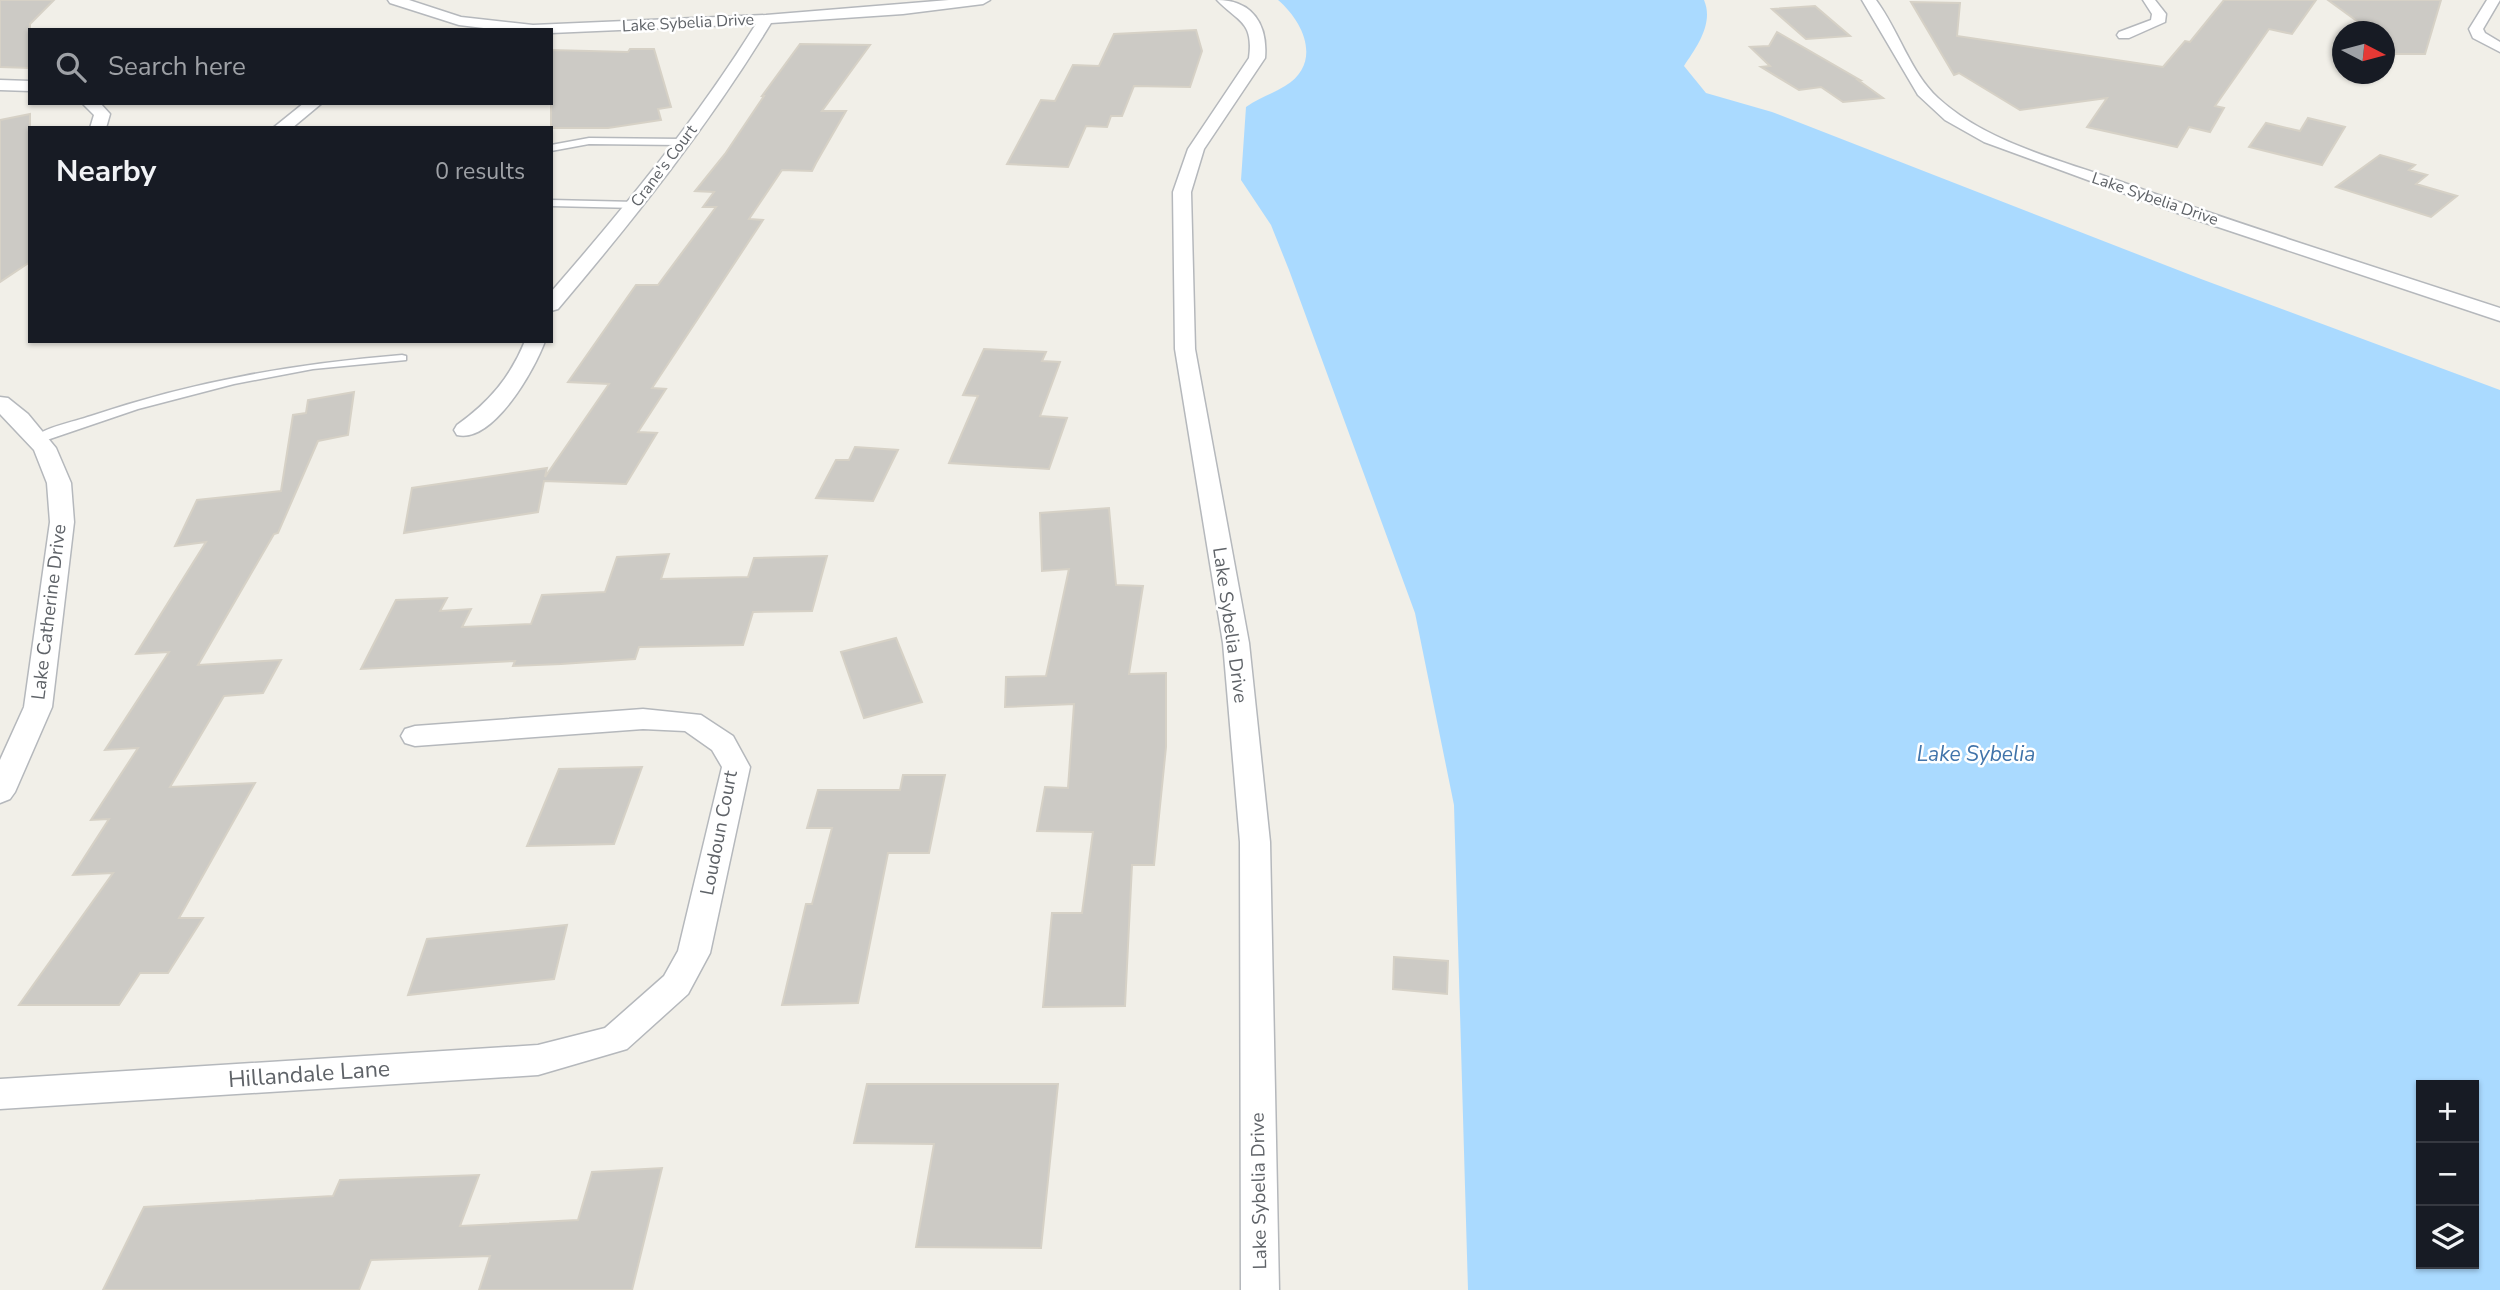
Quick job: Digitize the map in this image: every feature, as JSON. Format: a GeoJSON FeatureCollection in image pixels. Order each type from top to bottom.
{"type":"FeatureCollection","features":[{"type":"Feature","properties":{"kind":"street","name":"Lake Sybelia Drive"},"geometry":{"type":"LineString","coordinates":[[395,0],[459,21],[524,28]]}},
{"type":"Feature","properties":{"kind":"street","name":"Lake Sybelia Drive"},"geometry":{"type":"LineString","coordinates":[[553,28],[766,19],[903,10],[983,0]]}},
{"type":"Feature","properties":{"kind":"street","name":"Lake Sybelia Drive"},"geometry":{"type":"LineString","coordinates":[[1224,0],[1245,12],[1260,41],[1257,58],[1196,149],[1182,192],[1185,349],[1236,643],[1255,842],[1260,1290]]}},
{"type":"Feature","properties":{"kind":"street","name":"Lake Sybelia Drive"},"geometry":{"type":"LineString","coordinates":[[1869,0],[1879,12],[1916,84],[1934,103],[1970,127],[2025,152],[2160,202],[2500,315]]}},
{"type":"Feature","properties":{"kind":"street"},"geometry":{"type":"LineString","coordinates":[[2133,0],[2171,1]]}},
{"type":"Feature","properties":{"kind":"street"},"geometry":{"type":"LineString","coordinates":[[2494,0],[2476,29],[2478,35],[2500,48]]}},
{"type":"Feature","properties":{"kind":"street"},"geometry":{"type":"LineString","coordinates":[[2124,35],[2158,22],[2159,14],[2149,1]]}},
{"type":"Feature","properties":{"kind":"street","name":"Crane's Court"},"geometry":{"type":"LineString","coordinates":[[553,304],[636,205],[726,84],[766,19]]}},
{"type":"Feature","properties":{"kind":"street"},"geometry":{"type":"LineString","coordinates":[[443,28],[459,21]]}},
{"type":"Feature","properties":{"kind":"street"},"geometry":{"type":"LineString","coordinates":[[0,85],[28,86]]}},
{"type":"Feature","properties":{"kind":"street"},"geometry":{"type":"LineString","coordinates":[[92,105],[102,114],[99,126]]}},
{"type":"Feature","properties":{"kind":"street"},"geometry":{"type":"LineString","coordinates":[[284,126],[311,105]]}},
{"type":"Feature","properties":{"kind":"street"},"geometry":{"type":"LineString","coordinates":[[465,430],[495,408],[519,379],[534,343]]}},
{"type":"Feature","properties":{"kind":"street","name":"Lake Catherine Drive"},"geometry":{"type":"LineString","coordinates":[[0,403],[20,419],[45,448],[59,483],[62,522],[57,577],[38,707],[0,792]]}},
{"type":"Feature","properties":{"kind":"street","name":"Loudoun Court"},"geometry":{"type":"LineString","coordinates":[[415,736],[643,719],[691,722],[723,743],[736,766],[694,953],[676,985],[615,1039]]}},
{"type":"Feature","properties":{"kind":"street","name":"Hillandale Lane"},"geometry":{"type":"LineString","coordinates":[[0,1094],[538,1060],[615,1039]]}},
{"type":"Feature","properties":{"kind":"lane"},"geometry":{"type":"LineString","coordinates":[[553,148],[589,141],[681,142]]}},
{"type":"Feature","properties":{"kind":"lane"},"geometry":{"type":"LineString","coordinates":[[553,203],[636,205]]}},
{"type":"Feature","properties":{"kind":"lane"},"geometry":{"type":"LineString","coordinates":[[37,439],[103,415],[214,386],[299,368],[402,358]]}},
{"type":"Feature","properties":{"kind":"water","name":"Lake Sybelia"},"geometry":{"type":"Polygon","coordinates":[[[1278,0],[1704,0],[1707,17],[1703,34],[1684,66],[1706,93],[1772,112],[2201,279],[2500,390],[2500,1290],[1468,1290],[1454,805],[1415,613],[1271,225],[1241,180],[1246,107],[1285,86],[1303,67],[1306,43],[1296,20],[1278,0]]]}},
{"type":"Feature","properties":{"kind":"building"},"geometry":{"type":"Polygon","coordinates":[[[0,0],[54,0],[28,28],[28,68],[0,67],[0,0]]]}},
{"type":"Feature","properties":{"kind":"building"},"geometry":{"type":"Polygon","coordinates":[[[2224,0],[2316,0],[2292,34],[2269,29],[2215,106],[2224,108],[2210,132],[2189,127],[2177,147],[2087,127],[2107,98],[2020,110],[1959,73],[1954,75],[1911,2],[1960,3],[1957,36],[2163,67],[2185,41],[2190,42],[2224,0]]]}},
{"type":"Feature","properties":{"kind":"building"},"geometry":{"type":"Polygon","coordinates":[[[2328,0],[2441,0],[2425,54],[2395,54],[2395,21],[2357,21],[2328,0]]]}},
{"type":"Feature","properties":{"kind":"building"},"geometry":{"type":"Polygon","coordinates":[[[1815,6],[1850,36],[1806,39],[1772,9],[1815,6]]]}},
{"type":"Feature","properties":{"kind":"building"},"geometry":{"type":"Polygon","coordinates":[[[1196,30],[1202,51],[1190,87],[1134,86],[1122,116],[1111,116],[1107,127],[1086,126],[1068,167],[1007,164],[1041,100],[1055,101],[1073,65],[1099,66],[1114,34],[1196,30]]]}},
{"type":"Feature","properties":{"kind":"building"},"geometry":{"type":"Polygon","coordinates":[[[1777,32],[1860,80],[1883,98],[1843,102],[1821,87],[1799,90],[1761,67],[1770,66],[1750,47],[1769,46],[1777,32]]]}},
{"type":"Feature","properties":{"kind":"building"},"geometry":{"type":"Polygon","coordinates":[[[800,44],[870,45],[822,111],[846,111],[812,171],[782,170],[749,219],[763,220],[652,388],[666,389],[638,432],[657,433],[626,484],[544,481],[538,512],[404,533],[412,488],[547,468],[545,477],[609,384],[568,382],[636,285],[658,285],[716,207],[703,207],[714,192],[695,191],[725,154],[762,96],[800,44]]]}},
{"type":"Feature","properties":{"kind":"building"},"geometry":{"type":"Polygon","coordinates":[[[630,49],[654,49],[671,107],[658,109],[661,120],[608,128],[551,126],[553,50],[628,52],[630,49]]]}},
{"type":"Feature","properties":{"kind":"building"},"geometry":{"type":"Polygon","coordinates":[[[30,114],[28,263],[0,282],[0,120],[30,114]]]}},
{"type":"Feature","properties":{"kind":"building"},"geometry":{"type":"Polygon","coordinates":[[[2308,118],[2345,127],[2322,165],[2249,147],[2266,123],[2300,131],[2308,118]]]}},
{"type":"Feature","properties":{"kind":"building"},"geometry":{"type":"Polygon","coordinates":[[[2380,155],[2415,165],[2409,170],[2427,175],[2416,184],[2457,196],[2431,217],[2336,187],[2380,155]]]}},
{"type":"Feature","properties":{"kind":"building"},"geometry":{"type":"Polygon","coordinates":[[[984,349],[1046,352],[1042,361],[1060,362],[1040,416],[1067,418],[1049,469],[949,463],[978,396],[963,395],[984,349]]]}},
{"type":"Feature","properties":{"kind":"building"},"geometry":{"type":"Polygon","coordinates":[[[354,392],[348,435],[318,441],[278,533],[274,534],[198,665],[281,660],[263,693],[224,696],[170,787],[255,783],[179,918],[203,918],[168,973],[140,973],[119,1005],[19,1005],[113,873],[73,875],[109,819],[91,820],[138,748],[105,750],[169,652],[136,654],[206,542],[175,546],[197,500],[281,491],[293,415],[306,413],[308,400],[354,392]]]}},
{"type":"Feature","properties":{"kind":"building"},"geometry":{"type":"Polygon","coordinates":[[[855,447],[898,450],[873,501],[816,498],[836,460],[849,460],[855,447]]]}},
{"type":"Feature","properties":{"kind":"building"},"geometry":{"type":"Polygon","coordinates":[[[1109,508],[1116,585],[1143,586],[1129,674],[1166,673],[1166,747],[1154,865],[1132,865],[1125,1006],[1043,1007],[1052,913],[1082,913],[1093,832],[1037,831],[1045,787],[1068,788],[1074,704],[1005,707],[1006,677],[1046,676],[1069,569],[1042,571],[1040,513],[1109,508]]]}},
{"type":"Feature","properties":{"kind":"building"},"geometry":{"type":"Polygon","coordinates":[[[669,554],[661,579],[748,577],[754,558],[827,556],[812,611],[753,612],[743,645],[639,647],[635,659],[561,664],[513,666],[515,661],[361,669],[396,600],[447,598],[440,611],[471,609],[462,627],[531,624],[542,595],[605,592],[617,557],[669,554]]]}},
{"type":"Feature","properties":{"kind":"building"},"geometry":{"type":"Polygon","coordinates":[[[896,638],[922,702],[864,718],[841,652],[896,638]]]}},
{"type":"Feature","properties":{"kind":"building"},"geometry":{"type":"Polygon","coordinates":[[[642,767],[614,844],[527,846],[559,769],[642,767]]]}},
{"type":"Feature","properties":{"kind":"building"},"geometry":{"type":"Polygon","coordinates":[[[903,775],[945,775],[929,853],[888,853],[858,1003],[782,1005],[806,904],[812,904],[832,828],[807,828],[818,790],[900,790],[903,775]]]}},
{"type":"Feature","properties":{"kind":"building"},"geometry":{"type":"Polygon","coordinates":[[[567,925],[554,979],[408,995],[427,939],[567,925]]]}},
{"type":"Feature","properties":{"kind":"building"},"geometry":{"type":"Polygon","coordinates":[[[1394,957],[1448,961],[1447,994],[1393,989],[1394,957]]]}},
{"type":"Feature","properties":{"kind":"building"},"geometry":{"type":"Polygon","coordinates":[[[867,1084],[1058,1084],[1041,1248],[916,1247],[934,1144],[854,1143],[867,1084]]]}},
{"type":"Feature","properties":{"kind":"building"},"geometry":{"type":"Polygon","coordinates":[[[662,1168],[632,1290],[479,1290],[490,1256],[371,1260],[359,1290],[103,1290],[144,1207],[333,1196],[340,1180],[479,1175],[460,1226],[578,1220],[592,1172],[662,1168]]]}}]}
